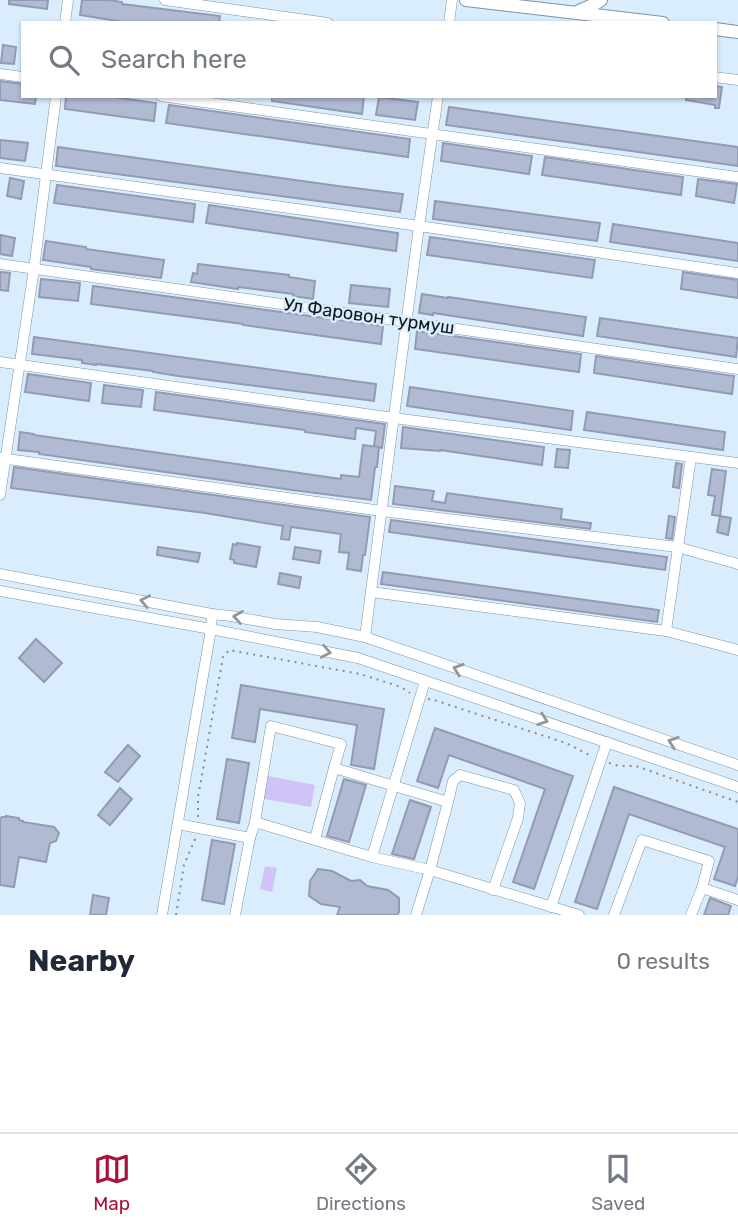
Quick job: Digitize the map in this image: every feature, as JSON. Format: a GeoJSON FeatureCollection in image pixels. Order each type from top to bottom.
{"type":"FeatureCollection","features":[{"type":"Feature","properties":{"kind":"main road"},"geometry":{"type":"LineString","coordinates":[[466,0],[647,21]]}},
{"type":"Feature","properties":{"kind":"main road"},"geometry":{"type":"LineString","coordinates":[[574,12],[586,9],[601,0]]}},
{"type":"Feature","properties":{"kind":"main road"},"geometry":{"type":"LineString","coordinates":[[717,29],[738,32]]}},
{"type":"Feature","properties":{"kind":"street"},"geometry":{"type":"LineString","coordinates":[[65,21],[68,0]]}},
{"type":"Feature","properties":{"kind":"street"},"geometry":{"type":"LineString","coordinates":[[165,0],[314,21]]}},
{"type":"Feature","properties":{"kind":"street"},"geometry":{"type":"LineString","coordinates":[[449,21],[452,0]]}},
{"type":"Feature","properties":{"kind":"street"},"geometry":{"type":"LineString","coordinates":[[0,74],[21,77]]}},
{"type":"Feature","properties":{"kind":"street"},"geometry":{"type":"LineString","coordinates":[[717,77],[738,80]]}},
{"type":"Feature","properties":{"kind":"street"},"geometry":{"type":"LineString","coordinates":[[0,495],[2,458],[20,365],[57,98]]}},
{"type":"Feature","properties":{"kind":"street"},"geometry":{"type":"LineString","coordinates":[[175,98],[738,177]]}},
{"type":"Feature","properties":{"kind":"street"},"geometry":{"type":"LineString","coordinates":[[365,637],[438,98]]}},
{"type":"Feature","properties":{"kind":"street"},"geometry":{"type":"LineString","coordinates":[[0,168],[738,272]]}},
{"type":"Feature","properties":{"kind":"street","name":"Ул Фаровон турмуш"},"geometry":{"type":"LineString","coordinates":[[0,264],[738,369]]}},
{"type":"Feature","properties":{"kind":"street"},"geometry":{"type":"LineString","coordinates":[[0,362],[738,463]]}},
{"type":"Feature","properties":{"kind":"street"},"geometry":{"type":"LineString","coordinates":[[666,631],[691,457]]}},
{"type":"Feature","properties":{"kind":"street"},"geometry":{"type":"LineString","coordinates":[[2,458],[382,511],[677,547],[738,564]]}},
{"type":"Feature","properties":{"kind":"street"},"geometry":{"type":"LineString","coordinates":[[0,574],[212,614],[275,624],[317,627],[365,637],[738,765]]}},
{"type":"Feature","properties":{"kind":"street"},"geometry":{"type":"LineString","coordinates":[[0,591],[358,658],[738,787]]}},
{"type":"Feature","properties":{"kind":"street"},"geometry":{"type":"LineString","coordinates":[[371,592],[666,631],[738,650]]}},
{"type":"Feature","properties":{"kind":"street"},"geometry":{"type":"LineString","coordinates":[[162,915],[212,614]]}},
{"type":"Feature","properties":{"kind":"street"},"geometry":{"type":"LineString","coordinates":[[372,857],[425,681]]}},
{"type":"Feature","properties":{"kind":"street"},"geometry":{"type":"LineString","coordinates":[[234,915],[255,822],[271,726],[341,744],[315,839]]}},
{"type":"Feature","properties":{"kind":"street"},"geometry":{"type":"LineString","coordinates":[[551,907],[607,742]]}},
{"type":"Feature","properties":{"kind":"street"},"geometry":{"type":"LineString","coordinates":[[334,768],[448,803]]}},
{"type":"Feature","properties":{"kind":"street"},"geometry":{"type":"LineString","coordinates":[[416,915],[453,781],[460,775],[514,790],[520,803],[518,818],[493,890]]}},
{"type":"Feature","properties":{"kind":"street"},"geometry":{"type":"LineString","coordinates":[[255,822],[372,857],[430,870],[579,915]]}},
{"type":"Feature","properties":{"kind":"street"},"geometry":{"type":"LineString","coordinates":[[177,824],[250,838]]}},
{"type":"Feature","properties":{"kind":"street"},"geometry":{"type":"LineString","coordinates":[[614,915],[642,840],[709,861],[691,915]]}},
{"type":"Feature","properties":{"kind":"street"},"geometry":{"type":"LineString","coordinates":[[702,888],[738,900]]}},
{"type":"Feature","properties":{"kind":"path"},"geometry":{"type":"LineString","coordinates":[[176,915],[184,864],[198,828],[198,797],[223,657],[229,650],[360,674],[401,687],[420,699],[434,700],[566,743],[601,760],[619,766],[636,766],[738,803]]}},
{"type":"Feature","properties":{"kind":"shaded area"},"geometry":{"type":"Polygon","coordinates":[[[268,776],[315,785],[311,807],[264,799],[268,776]]]}},
{"type":"Feature","properties":{"kind":"shaded area"},"geometry":{"type":"Polygon","coordinates":[[[265,866],[277,868],[272,892],[260,889],[265,866]]]}},
{"type":"Feature","properties":{"kind":"building"},"geometry":{"type":"Polygon","coordinates":[[[9,0],[48,0],[47,9],[9,4],[9,0]]]}},
{"type":"Feature","properties":{"kind":"building"},"geometry":{"type":"Polygon","coordinates":[[[82,0],[108,0],[220,16],[219,21],[117,21],[80,15],[82,0]]]}},
{"type":"Feature","properties":{"kind":"building"},"geometry":{"type":"Polygon","coordinates":[[[3,45],[16,47],[14,64],[1,63],[3,45]]]}},
{"type":"Feature","properties":{"kind":"building"},"geometry":{"type":"Polygon","coordinates":[[[0,81],[21,84],[21,98],[36,98],[35,104],[0,100],[0,81]]]}},
{"type":"Feature","properties":{"kind":"building"},"geometry":{"type":"Polygon","coordinates":[[[717,86],[722,87],[719,108],[686,100],[717,98],[717,86]]]}},
{"type":"Feature","properties":{"kind":"building"},"geometry":{"type":"Polygon","coordinates":[[[66,98],[120,98],[156,103],[154,121],[65,109],[66,98]]]}},
{"type":"Feature","properties":{"kind":"building"},"geometry":{"type":"Polygon","coordinates":[[[272,98],[364,98],[362,114],[272,101],[272,98]]]}},
{"type":"Feature","properties":{"kind":"building"},"geometry":{"type":"Polygon","coordinates":[[[379,98],[418,102],[415,120],[376,115],[379,98]]]}},
{"type":"Feature","properties":{"kind":"building"},"geometry":{"type":"Polygon","coordinates":[[[169,105],[410,139],[408,157],[166,123],[169,105]]]}},
{"type":"Feature","properties":{"kind":"building"},"geometry":{"type":"Polygon","coordinates":[[[449,107],[738,147],[738,166],[446,125],[449,107]]]}},
{"type":"Feature","properties":{"kind":"building"},"geometry":{"type":"Polygon","coordinates":[[[0,140],[28,143],[25,161],[0,158],[0,140]]]}},
{"type":"Feature","properties":{"kind":"building"},"geometry":{"type":"Polygon","coordinates":[[[443,143],[532,156],[529,174],[441,161],[443,143]]]}},
{"type":"Feature","properties":{"kind":"building"},"geometry":{"type":"Polygon","coordinates":[[[58,147],[403,194],[400,212],[56,166],[58,147]]]}},
{"type":"Feature","properties":{"kind":"building"},"geometry":{"type":"Polygon","coordinates":[[[545,157],[683,177],[681,195],[542,175],[545,157]]]}},
{"type":"Feature","properties":{"kind":"building"},"geometry":{"type":"Polygon","coordinates":[[[10,178],[24,181],[21,199],[7,196],[10,178]]]}},
{"type":"Feature","properties":{"kind":"building"},"geometry":{"type":"Polygon","coordinates":[[[698,179],[737,184],[734,203],[696,196],[698,179]]]}},
{"type":"Feature","properties":{"kind":"building"},"geometry":{"type":"Polygon","coordinates":[[[57,185],[195,204],[193,222],[54,203],[57,185]]]}},
{"type":"Feature","properties":{"kind":"building"},"geometry":{"type":"Polygon","coordinates":[[[435,201],[600,223],[597,241],[433,219],[435,201]]]}},
{"type":"Feature","properties":{"kind":"building"},"geometry":{"type":"Polygon","coordinates":[[[209,205],[398,233],[396,251],[206,223],[209,205]]]}},
{"type":"Feature","properties":{"kind":"building"},"geometry":{"type":"Polygon","coordinates":[[[613,224],[738,243],[738,261],[610,242],[613,224]]]}},
{"type":"Feature","properties":{"kind":"building"},"geometry":{"type":"Polygon","coordinates":[[[1,235],[15,238],[12,256],[0,254],[1,235]]]}},
{"type":"Feature","properties":{"kind":"building"},"geometry":{"type":"Polygon","coordinates":[[[430,237],[595,260],[592,278],[427,255],[430,237]]]}},
{"type":"Feature","properties":{"kind":"building"},"geometry":{"type":"Polygon","coordinates":[[[46,241],[164,260],[161,278],[43,260],[46,241]]]}},
{"type":"Feature","properties":{"kind":"building"},"geometry":{"type":"Polygon","coordinates":[[[198,264],[289,275],[315,281],[313,299],[293,294],[191,282],[193,273],[197,274],[198,264]]]}},
{"type":"Feature","properties":{"kind":"building"},"geometry":{"type":"Polygon","coordinates":[[[0,272],[10,273],[8,291],[0,290],[0,272]]]}},
{"type":"Feature","properties":{"kind":"building"},"geometry":{"type":"Polygon","coordinates":[[[683,272],[738,280],[738,298],[681,289],[683,272]]]}},
{"type":"Feature","properties":{"kind":"building"},"geometry":{"type":"Polygon","coordinates":[[[41,279],[80,283],[78,301],[39,297],[41,279]]]}},
{"type":"Feature","properties":{"kind":"building"},"geometry":{"type":"Polygon","coordinates":[[[351,285],[390,289],[388,307],[349,303],[351,285]]]}},
{"type":"Feature","properties":{"kind":"building"},"geometry":{"type":"Polygon","coordinates":[[[93,286],[383,326],[381,344],[91,304],[93,286]]]}},
{"type":"Feature","properties":{"kind":"building"},"geometry":{"type":"Polygon","coordinates":[[[422,294],[586,317],[583,336],[419,313],[422,294]]]}},
{"type":"Feature","properties":{"kind":"building"},"geometry":{"type":"Polygon","coordinates":[[[600,318],[738,338],[736,357],[597,336],[600,318]]]}},
{"type":"Feature","properties":{"kind":"building"},"geometry":{"type":"Polygon","coordinates":[[[417,331],[581,354],[579,372],[415,349],[417,331]]]}},
{"type":"Feature","properties":{"kind":"building"},"geometry":{"type":"Polygon","coordinates":[[[34,337],[376,384],[374,401],[96,365],[82,363],[82,360],[32,354],[34,337]]]}},
{"type":"Feature","properties":{"kind":"building"},"geometry":{"type":"Polygon","coordinates":[[[596,356],[734,376],[732,394],[594,373],[596,356]]]}},
{"type":"Feature","properties":{"kind":"building"},"geometry":{"type":"Polygon","coordinates":[[[28,374],[91,383],[89,401],[25,392],[28,374]]]}},
{"type":"Feature","properties":{"kind":"building"},"geometry":{"type":"Polygon","coordinates":[[[104,385],[143,390],[141,407],[102,403],[104,385]]]}},
{"type":"Feature","properties":{"kind":"building"},"geometry":{"type":"Polygon","coordinates":[[[410,387],[573,411],[571,430],[407,406],[410,387]]]}},
{"type":"Feature","properties":{"kind":"building"},"geometry":{"type":"Polygon","coordinates":[[[156,392],[385,424],[382,448],[374,446],[376,431],[356,428],[355,439],[154,410],[156,392]]]}},
{"type":"Feature","properties":{"kind":"building"},"geometry":{"type":"Polygon","coordinates":[[[587,412],[725,432],[723,450],[584,430],[587,412]]]}},
{"type":"Feature","properties":{"kind":"building"},"geometry":{"type":"Polygon","coordinates":[[[403,427],[544,447],[542,465],[440,450],[401,448],[403,427]]]}},
{"type":"Feature","properties":{"kind":"building"},"geometry":{"type":"Polygon","coordinates":[[[20,432],[341,479],[341,475],[359,477],[363,445],[379,447],[371,500],[18,450],[20,432]]]}},
{"type":"Feature","properties":{"kind":"building"},"geometry":{"type":"Polygon","coordinates":[[[557,449],[570,450],[568,468],[555,467],[557,449]]]}},
{"type":"Feature","properties":{"kind":"building"},"geometry":{"type":"Polygon","coordinates":[[[676,463],[682,464],[679,488],[673,487],[676,463]]]}},
{"type":"Feature","properties":{"kind":"building"},"geometry":{"type":"Polygon","coordinates":[[[14,467],[370,517],[361,571],[347,569],[349,553],[339,552],[341,534],[291,527],[289,540],[281,539],[283,526],[11,488],[14,467]]]}},
{"type":"Feature","properties":{"kind":"building"},"geometry":{"type":"Polygon","coordinates":[[[712,469],[726,471],[720,516],[712,515],[715,496],[708,495],[712,469]]]}},
{"type":"Feature","properties":{"kind":"building"},"geometry":{"type":"Polygon","coordinates":[[[395,486],[434,491],[432,501],[445,503],[447,493],[562,509],[561,519],[591,523],[590,529],[393,504],[395,486]]]}},
{"type":"Feature","properties":{"kind":"building"},"geometry":{"type":"Polygon","coordinates":[[[669,516],[675,517],[672,539],[666,538],[669,516]]]}},
{"type":"Feature","properties":{"kind":"building"},"geometry":{"type":"Polygon","coordinates":[[[720,516],[731,518],[728,535],[717,532],[720,516]]]}},
{"type":"Feature","properties":{"kind":"building"},"geometry":{"type":"Polygon","coordinates":[[[391,520],[667,557],[665,570],[389,532],[391,520]]]}},
{"type":"Feature","properties":{"kind":"building"},"geometry":{"type":"Polygon","coordinates":[[[233,544],[260,547],[256,567],[234,563],[234,560],[230,559],[233,544]]]}},
{"type":"Feature","properties":{"kind":"building"},"geometry":{"type":"Polygon","coordinates":[[[158,547],[200,553],[198,562],[157,555],[158,547]]]}},
{"type":"Feature","properties":{"kind":"building"},"geometry":{"type":"Polygon","coordinates":[[[295,547],[321,551],[319,563],[293,559],[295,547]]]}},
{"type":"Feature","properties":{"kind":"building"},"geometry":{"type":"Polygon","coordinates":[[[383,572],[659,610],[657,622],[381,584],[383,572]]]}},
{"type":"Feature","properties":{"kind":"building"},"geometry":{"type":"Polygon","coordinates":[[[280,573],[301,577],[299,588],[278,584],[280,573]]]}},
{"type":"Feature","properties":{"kind":"building"},"geometry":{"type":"Polygon","coordinates":[[[36,639],[62,663],[44,682],[19,658],[36,639]]]}},
{"type":"Feature","properties":{"kind":"building"},"geometry":{"type":"Polygon","coordinates":[[[241,685],[384,709],[374,769],[351,765],[357,725],[260,709],[255,742],[232,738],[241,685]]]}},
{"type":"Feature","properties":{"kind":"building"},"geometry":{"type":"Polygon","coordinates":[[[435,728],[573,776],[534,889],[513,882],[545,789],[449,755],[438,788],[417,781],[435,728]]]}},
{"type":"Feature","properties":{"kind":"building"},"geometry":{"type":"Polygon","coordinates":[[[128,745],[140,756],[118,782],[105,772],[128,745]]]}},
{"type":"Feature","properties":{"kind":"building"},"geometry":{"type":"Polygon","coordinates":[[[227,759],[249,763],[239,823],[217,819],[227,759]]]}},
{"type":"Feature","properties":{"kind":"building"},"geometry":{"type":"Polygon","coordinates":[[[344,779],[366,785],[349,842],[327,836],[344,779]]]}},
{"type":"Feature","properties":{"kind":"building"},"geometry":{"type":"Polygon","coordinates":[[[614,787],[738,829],[738,877],[735,886],[714,879],[725,847],[629,814],[597,909],[575,902],[614,787]]]}},
{"type":"Feature","properties":{"kind":"building"},"geometry":{"type":"Polygon","coordinates":[[[120,788],[132,799],[110,825],[98,815],[120,788]]]}},
{"type":"Feature","properties":{"kind":"building"},"geometry":{"type":"Polygon","coordinates":[[[410,800],[431,807],[414,859],[392,854],[410,800]]]}},
{"type":"Feature","properties":{"kind":"building"},"geometry":{"type":"Polygon","coordinates":[[[6,816],[54,827],[59,833],[56,841],[50,843],[46,862],[19,857],[14,887],[0,885],[0,818],[6,816]]]}},
{"type":"Feature","properties":{"kind":"building"},"geometry":{"type":"Polygon","coordinates":[[[212,840],[235,844],[224,904],[202,900],[212,840]]]}},
{"type":"Feature","properties":{"kind":"building"},"geometry":{"type":"Polygon","coordinates":[[[318,869],[332,871],[351,881],[360,880],[367,886],[388,890],[399,898],[399,912],[397,915],[337,915],[340,907],[321,904],[309,896],[310,881],[318,869]]]}},
{"type":"Feature","properties":{"kind":"building"},"geometry":{"type":"Polygon","coordinates":[[[93,895],[109,898],[106,915],[90,915],[93,895]]]}},
{"type":"Feature","properties":{"kind":"building"},"geometry":{"type":"Polygon","coordinates":[[[710,898],[731,906],[728,915],[704,915],[710,898]]]}}]}
